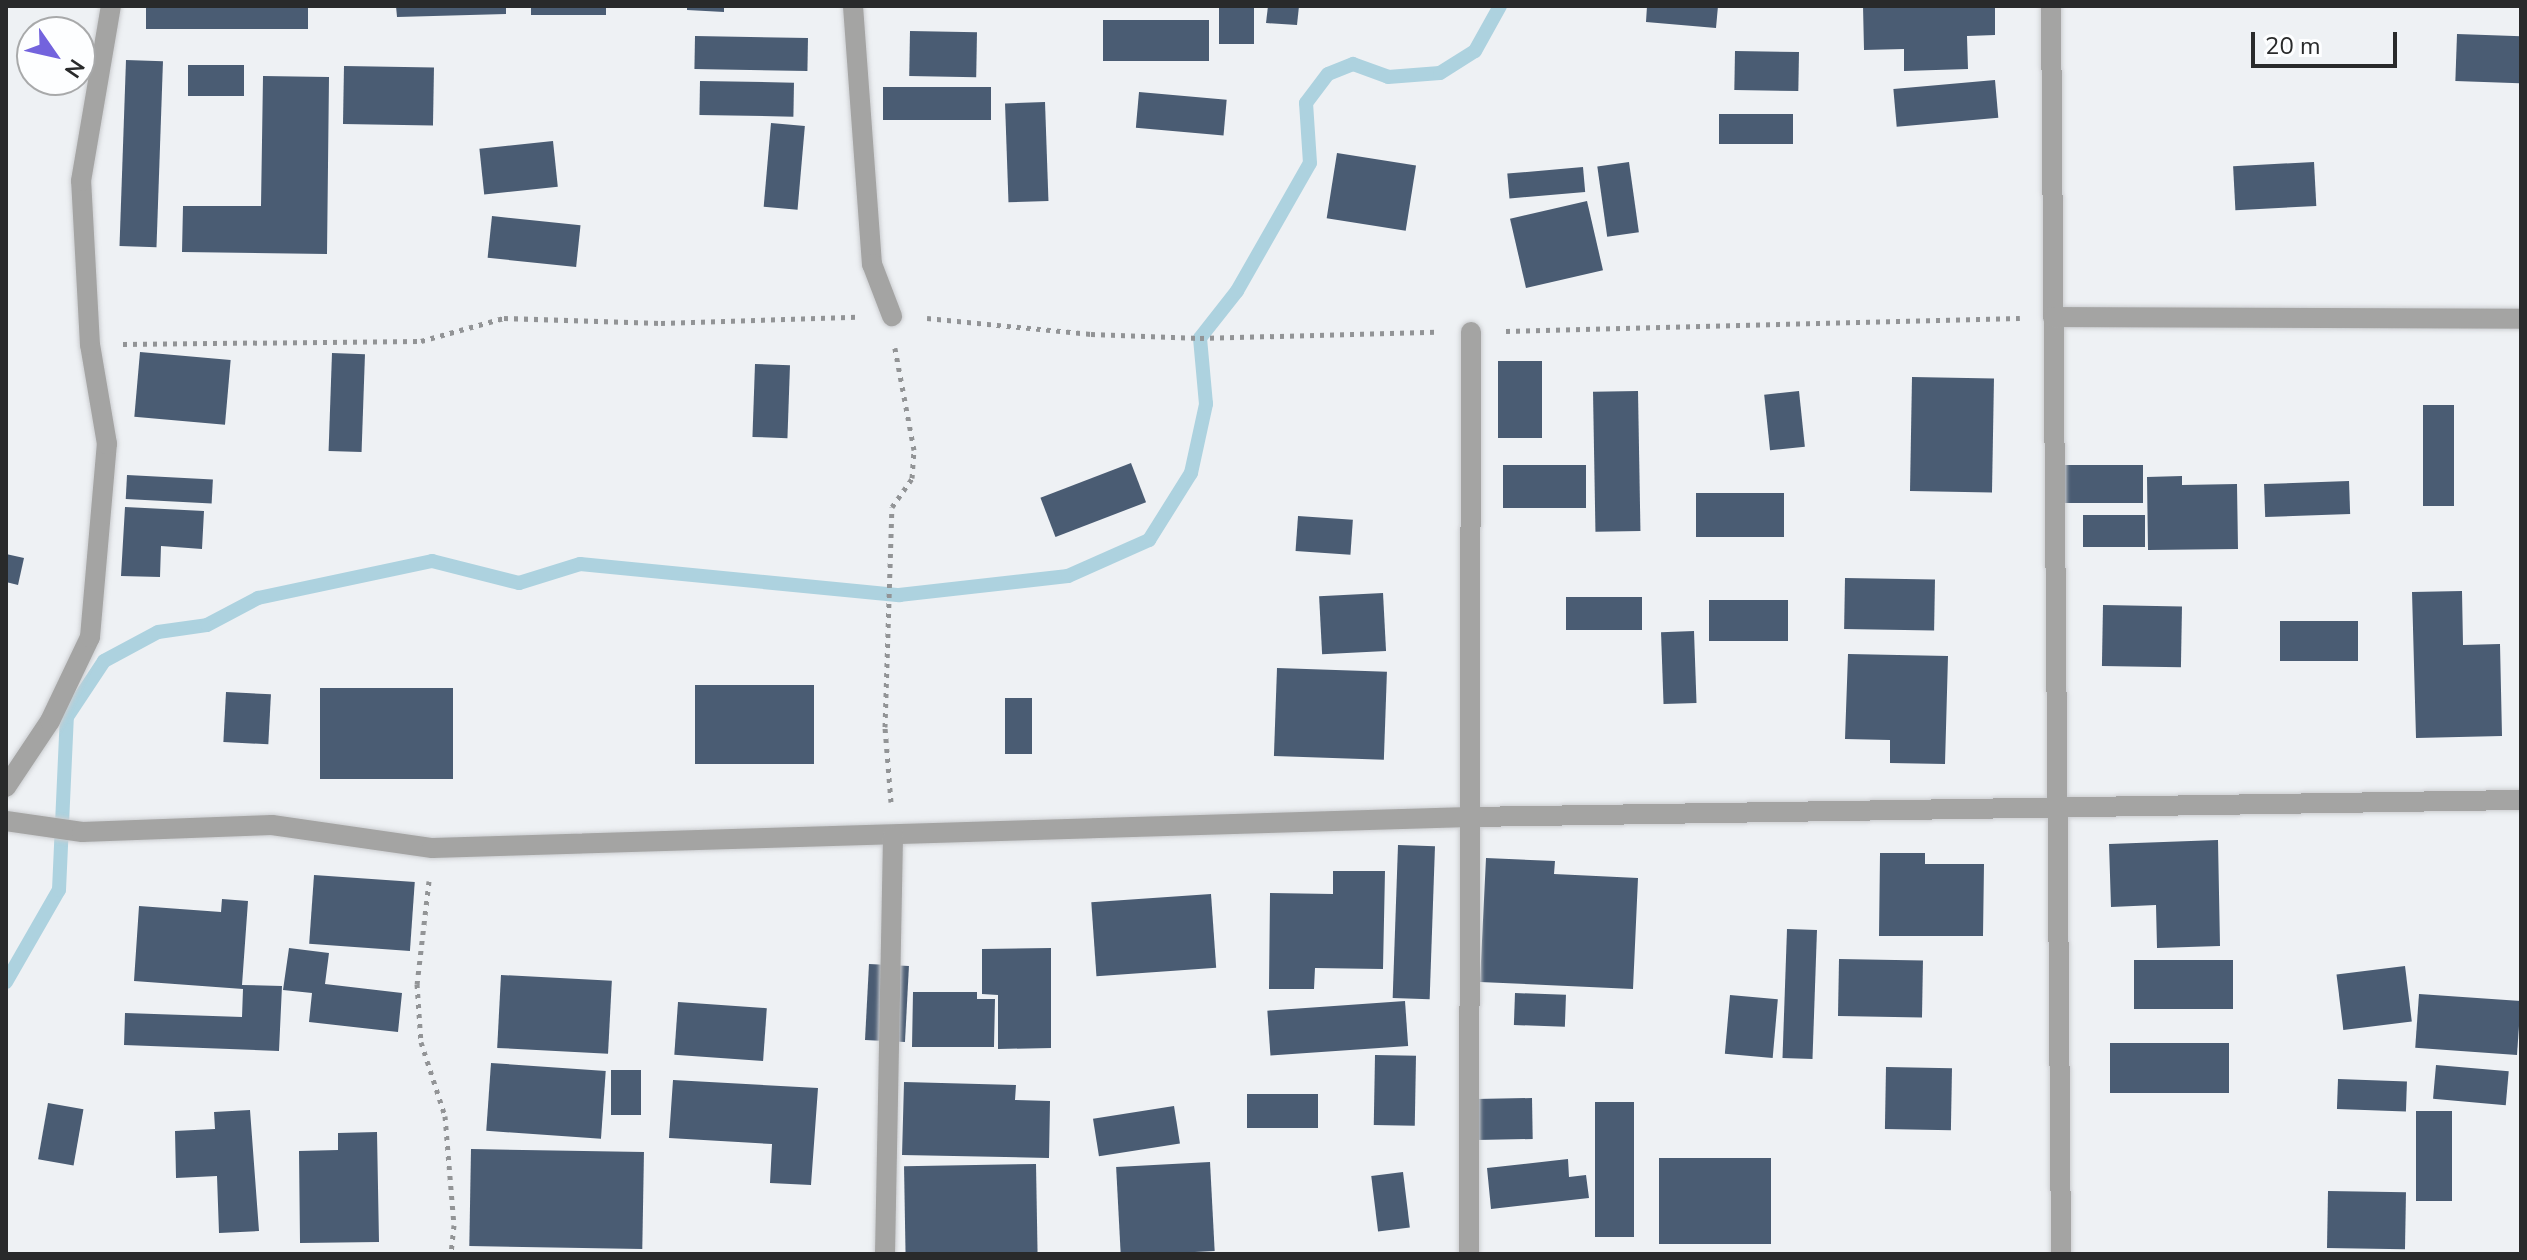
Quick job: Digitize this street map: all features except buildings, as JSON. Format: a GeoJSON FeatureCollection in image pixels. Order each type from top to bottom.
{"type":"FeatureCollection","features":[{"type":"Feature","properties":{"kind":"street"},"geometry":{"type":"LineString","coordinates":[[6,787],[50,721],[90,637],[107,444],[90,345],[81,181],[111,6]]}},
{"type":"Feature","properties":{"kind":"street"},"geometry":{"type":"LineString","coordinates":[[853,6],[872,264],[892,316]]}},
{"type":"Feature","properties":{"kind":"street"},"geometry":{"type":"LineString","coordinates":[[2051,6],[2061,1254]]}},
{"type":"Feature","properties":{"kind":"street"},"geometry":{"type":"LineString","coordinates":[[2053,317],[2521,319]]}},
{"type":"Feature","properties":{"kind":"street"},"geometry":{"type":"LineString","coordinates":[[1469,1254],[1471,332]]}},
{"type":"Feature","properties":{"kind":"street"},"geometry":{"type":"LineString","coordinates":[[6,821],[82,832],[272,825],[432,848],[1470,817],[2057,804],[2521,800]]}},
{"type":"Feature","properties":{"kind":"street"},"geometry":{"type":"LineString","coordinates":[[885,1254],[893,836]]}},
{"type":"Feature","properties":{"kind":"path"},"geometry":{"type":"LineString","coordinates":[[90,345],[421,341],[504,318],[661,323],[892,316],[1200,338],[2053,317]]}},
{"type":"Feature","properties":{"kind":"path"},"geometry":{"type":"LineString","coordinates":[[892,316],[897,378],[914,450],[912,478],[892,507],[885,727],[893,836]]}},
{"type":"Feature","properties":{"kind":"path"},"geometry":{"type":"LineString","coordinates":[[432,848],[417,984],[421,1042],[445,1116],[454,1225],[451,1254]]}},
{"type":"Feature","properties":{"kind":"waterway"},"geometry":{"type":"LineString","coordinates":[[6,982],[59,890],[67,717],[104,661],[158,632],[207,625],[258,598],[432,561],[519,583],[580,564],[899,595],[1068,576],[1149,540],[1191,473],[1206,404],[1200,338],[1237,291],[1310,163],[1306,103],[1328,74],[1353,64],[1388,77],[1440,73],[1475,51],[1500,6]]}}]}
